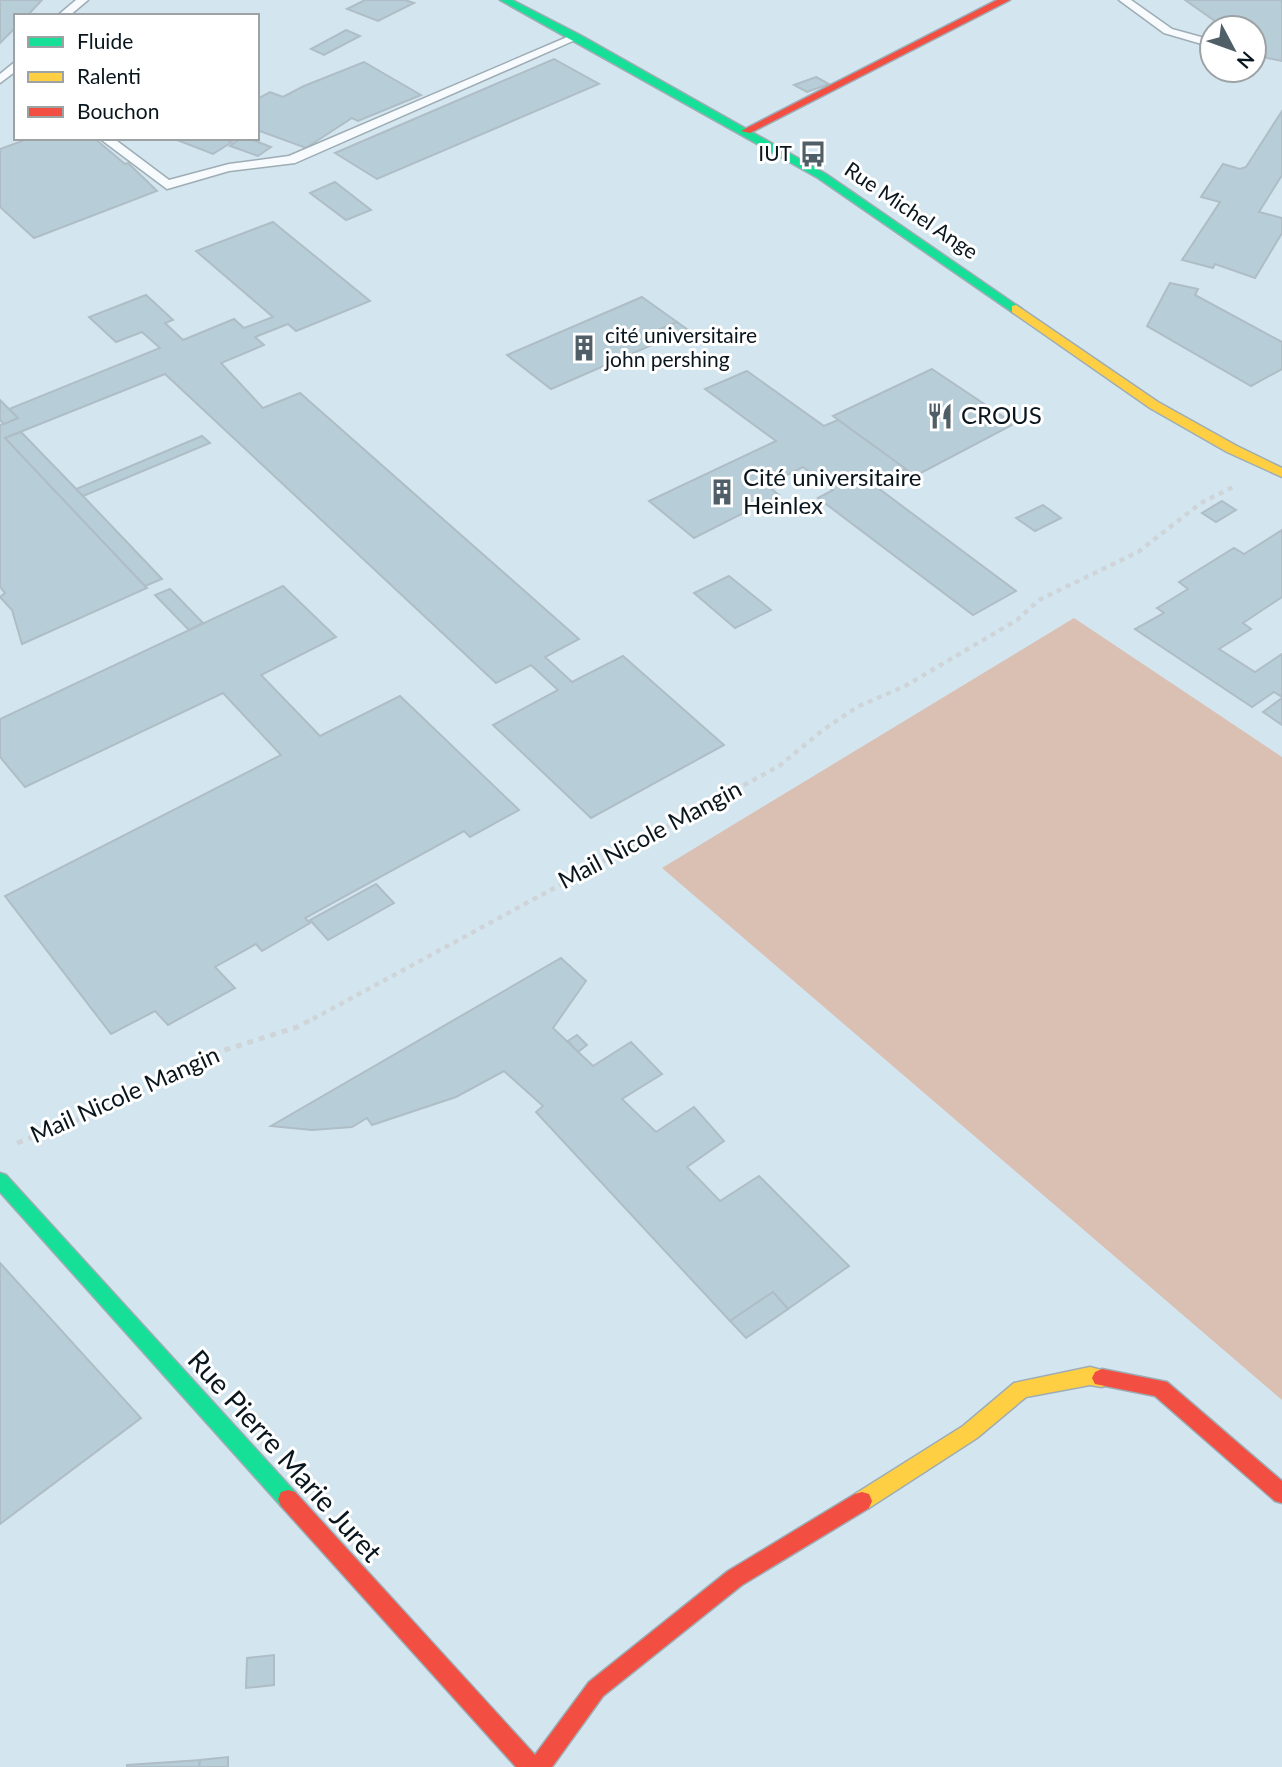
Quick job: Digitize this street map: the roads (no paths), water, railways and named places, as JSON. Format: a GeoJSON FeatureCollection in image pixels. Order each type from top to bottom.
{"type":"FeatureCollection","features":[{"type":"Feature","properties":{"kind":"street","name":"Rue Michel Ange"},"geometry":{"type":"LineString","coordinates":[[505,0],[746,131],[852,195],[1154,405],[1277,471]]}},
{"type":"Feature","properties":{"kind":"street"},"geometry":{"type":"LineString","coordinates":[[746,131],[1005,0]]}},
{"type":"Feature","properties":{"kind":"street","name":"Rue Pierre Marie Juret"},"geometry":{"type":"LineString","coordinates":[[0,1180],[531,1767]]}},
{"type":"Feature","properties":{"kind":"street"},"geometry":{"type":"LineString","coordinates":[[539,1767],[596,1689],[735,1578],[970,1432],[1021,1389],[1090,1376],[1160,1388],[1282,1494]]}},
{"type":"Feature","properties":{"kind":"lane"},"geometry":{"type":"LineString","coordinates":[[64,14],[71,6],[83,0]]}},
{"type":"Feature","properties":{"kind":"lane"},"geometry":{"type":"LineString","coordinates":[[1124,0],[1168,31],[1198,40]]}},
{"type":"Feature","properties":{"kind":"lane"},"geometry":{"type":"LineString","coordinates":[[108,140],[167,185],[222,168],[259,161],[291,160],[576,37]]}},
{"type":"Feature","properties":{"kind":"place","name":"IUT"},"geometry":{"type":"Point","coordinates":[813,154]}},
{"type":"Feature","properties":{"kind":"place","name":"cité universitaire john pershing"},"geometry":{"type":"Point","coordinates":[584,348]}},
{"type":"Feature","properties":{"kind":"place","name":"CROUS"},"geometry":{"type":"Point","coordinates":[940,416]}},
{"type":"Feature","properties":{"kind":"place","name":"Cité universitaire Heinlex"},"geometry":{"type":"Point","coordinates":[722,492]}}]}
